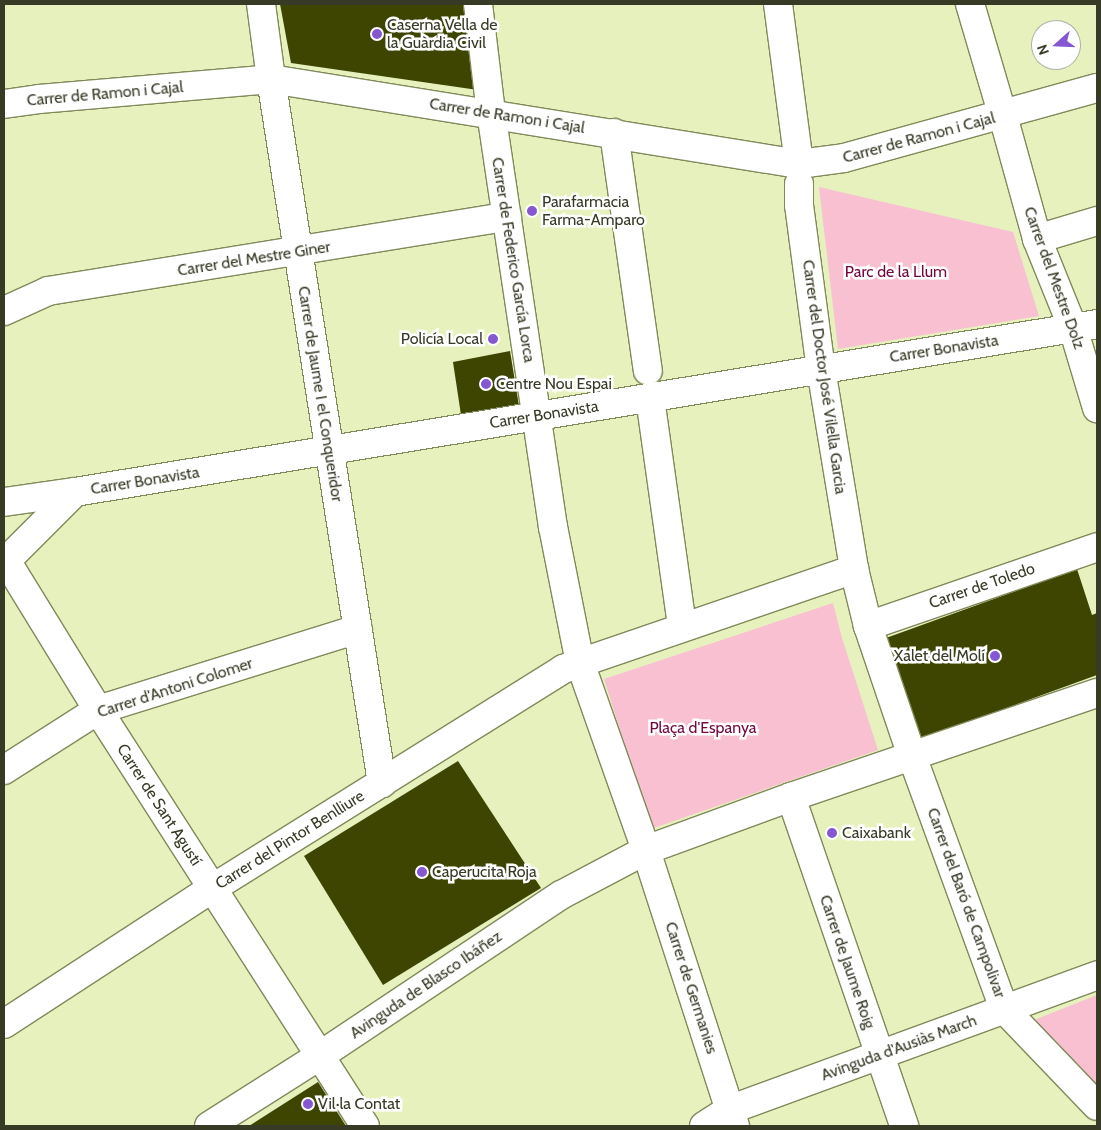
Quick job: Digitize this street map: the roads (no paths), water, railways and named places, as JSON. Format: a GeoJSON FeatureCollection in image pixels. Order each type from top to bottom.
{"type":"FeatureCollection","features":[{"type":"Feature","properties":{"kind":"street","name":"Carrer de Jaume I el Conqueridor"},"geometry":{"type":"LineString","coordinates":[[261,4],[271,79],[382,783]]}},
{"type":"Feature","properties":{"kind":"street","name":"Carrer de Federico García Lorca"},"geometry":{"type":"LineString","coordinates":[[478,4],[490,113],[554,527],[580,663]]}},
{"type":"Feature","properties":{"kind":"street","name":"Carrer del Doctor José Vilella Garcia"},"geometry":{"type":"LineString","coordinates":[[778,4],[799,174],[800,205],[821,369],[854,569]]}},
{"type":"Feature","properties":{"kind":"street","name":"Carrer del Mestre Dolz"},"geometry":{"type":"LineString","coordinates":[[970,4],[1004,116],[1037,240],[1085,326],[1097,408]]}},
{"type":"Feature","properties":{"kind":"street","name":"Carrer de Ramon i Cajal"},"geometry":{"type":"LineString","coordinates":[[4,104],[39,99],[271,79],[614,133],[799,174],[844,158],[1004,116],[1097,88]]}},
{"type":"Feature","properties":{"kind":"street"},"geometry":{"type":"LineString","coordinates":[[614,133],[682,626]]}},
{"type":"Feature","properties":{"kind":"street","name":"Carrer del Mestre Giner"},"geometry":{"type":"LineString","coordinates":[[4,311],[48,291],[507,217]]}},
{"type":"Feature","properties":{"kind":"street"},"geometry":{"type":"LineString","coordinates":[[1037,240],[1097,221]]}},
{"type":"Feature","properties":{"kind":"street","name":"Carrer Bonavista"},"geometry":{"type":"LineString","coordinates":[[4,502],[537,416],[649,385],[821,369],[1085,326]]}},
{"type":"Feature","properties":{"kind":"street","name":"Carrer Bonavista"},"geometry":{"type":"LineString","coordinates":[[5,560],[75,492]]}},
{"type":"Feature","properties":{"kind":"street","name":"Carrer de Toledo"},"geometry":{"type":"LineString","coordinates":[[868,626],[1097,547]]}},
{"type":"Feature","properties":{"kind":"street","name":"Carrer de Sant Agustí"},"geometry":{"type":"LineString","coordinates":[[5,560],[98,710],[365,1126]]}},
{"type":"Feature","properties":{"kind":"street"},"geometry":{"type":"LineString","coordinates":[[912,756],[868,626],[854,569],[682,626],[580,663],[646,850],[790,797],[912,756],[1097,693]]}},
{"type":"Feature","properties":{"kind":"street","name":"Carrer d'Antoni Colomer"},"geometry":{"type":"LineString","coordinates":[[4,770],[98,710],[358,629]]}},
{"type":"Feature","properties":{"kind":"street","name":"Carrer del Pintor Benlliure"},"geometry":{"type":"LineString","coordinates":[[4,1024],[213,888],[563,669],[580,663]]}},
{"type":"Feature","properties":{"kind":"street","name":"Carrer del Baró de Campolivar"},"geometry":{"type":"LineString","coordinates":[[912,756],[1004,1009],[1097,1106]]}},
{"type":"Feature","properties":{"kind":"street","name":"Carrer de Jaume Roig"},"geometry":{"type":"LineString","coordinates":[[790,797],[904,1126]]}},
{"type":"Feature","properties":{"kind":"street","name":"Avinguda de Blasco Ibáñez"},"geometry":{"type":"LineString","coordinates":[[209,1126],[321,1055],[561,896],[646,850]]}},
{"type":"Feature","properties":{"kind":"street","name":"Carrer de Germanies"},"geometry":{"type":"LineString","coordinates":[[646,850],[732,1118]]}},
{"type":"Feature","properties":{"kind":"street","name":"Avinguda d'Ausiàs March"},"geometry":{"type":"LineString","coordinates":[[704,1126],[732,1118],[878,1055],[1097,975]]}},
{"type":"Feature","properties":{"kind":"place","name":"Caserna Vella de la Guàrdia Civil"},"geometry":{"type":"Point","coordinates":[377,34]}},
{"type":"Feature","properties":{"kind":"place","name":"Parafarmacia Farma-Amparo"},"geometry":{"type":"Point","coordinates":[532,211]}},
{"type":"Feature","properties":{"kind":"place","name":"Policía Local"},"geometry":{"type":"Point","coordinates":[493,339]}},
{"type":"Feature","properties":{"kind":"place","name":"Centre Nou Espai"},"geometry":{"type":"Point","coordinates":[486,384]}},
{"type":"Feature","properties":{"kind":"place","name":"Xalet del Molí"},"geometry":{"type":"Point","coordinates":[995,656]}},
{"type":"Feature","properties":{"kind":"place","name":"Caixabank"},"geometry":{"type":"Point","coordinates":[832,833]}},
{"type":"Feature","properties":{"kind":"place","name":"Caperucita Roja"},"geometry":{"type":"Point","coordinates":[422,872]}},
{"type":"Feature","properties":{"kind":"place","name":"Vil·la Contat"},"geometry":{"type":"Point","coordinates":[308,1104]}},
{"type":"Feature","properties":{"kind":"park label","name":"Parc de la Llum"},"geometry":{"type":"Point","coordinates":[896,272]}},
{"type":"Feature","properties":{"kind":"park label","name":"Plaça d'Espanya"},"geometry":{"type":"Point","coordinates":[703,728]}}]}
